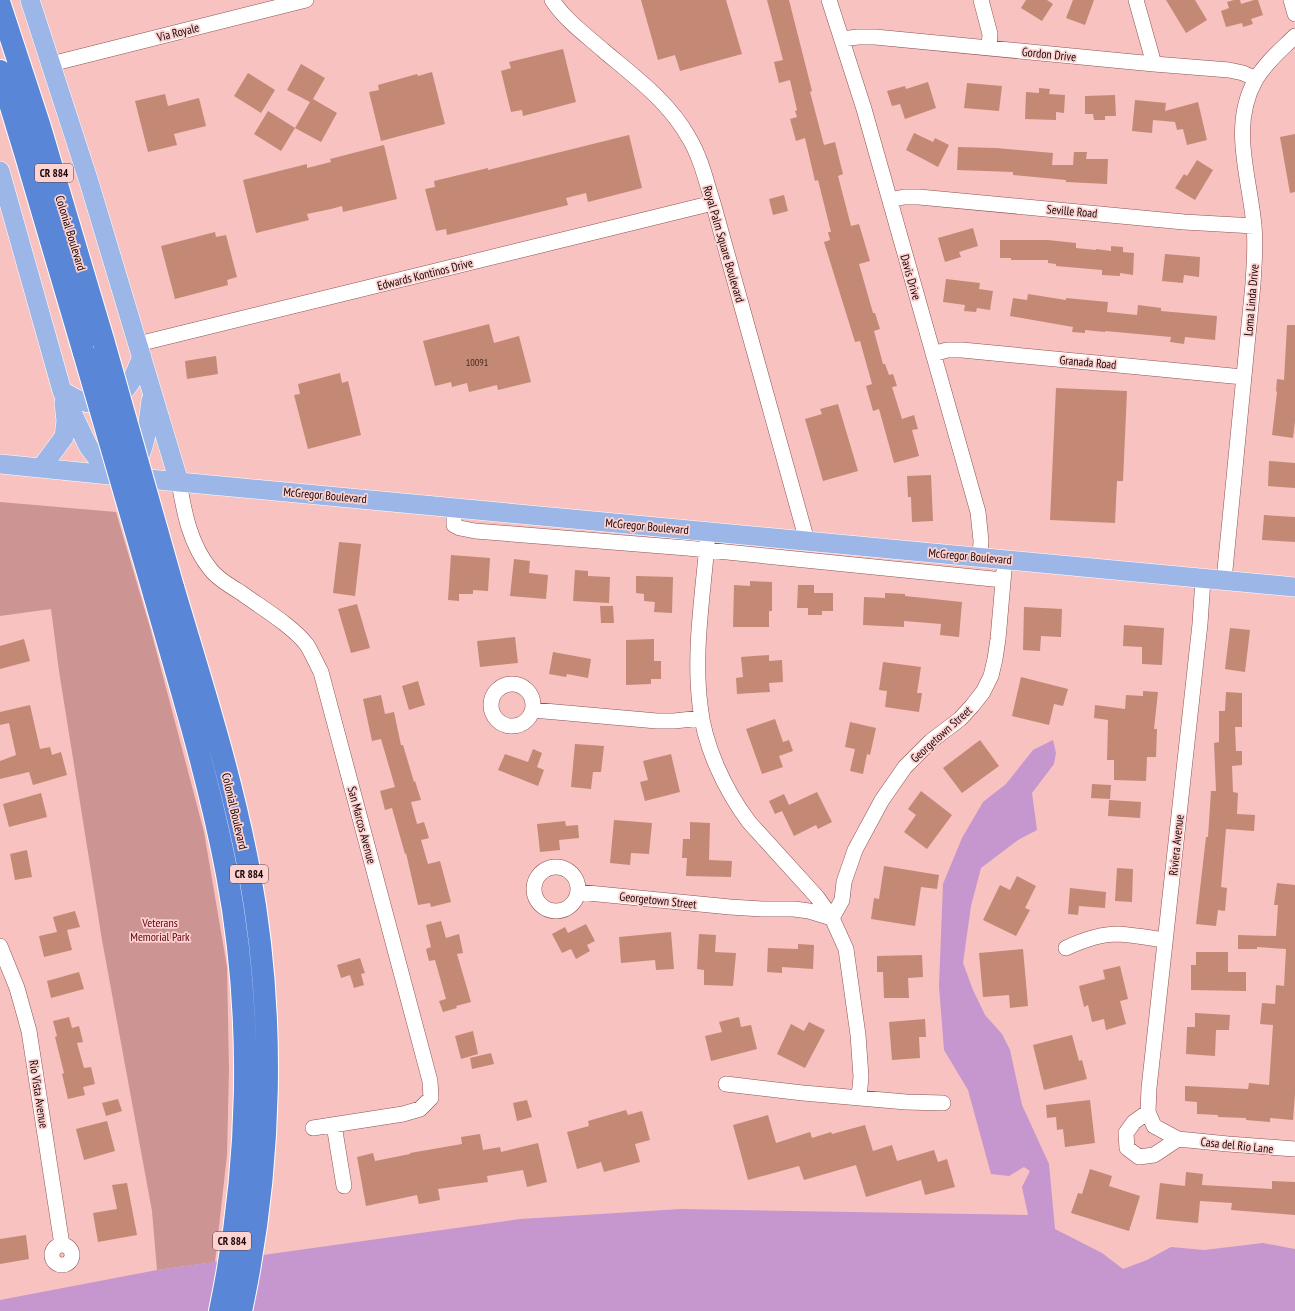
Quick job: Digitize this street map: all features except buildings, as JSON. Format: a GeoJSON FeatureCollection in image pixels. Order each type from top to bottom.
{"type":"FeatureCollection","features":[{"type":"Feature","properties":{"kind":"highway","name":"Colonial Boulevard"},"geometry":{"type":"LineString","coordinates":[[0,4],[39,124],[104,343],[163,590],[199,753],[214,810],[227,875],[238,946],[244,1025],[245,1111],[241,1169],[235,1222],[220,1311]]}},
{"type":"Feature","properties":{"kind":"highway","name":"Colonial Boulevard"},"geometry":{"type":"LineString","coordinates":[[0,71],[84,353],[163,590],[217,737],[235,803],[249,870],[263,978],[267,1089],[263,1170],[256,1231],[241,1311]]}},
{"type":"Feature","properties":{"kind":"main road"},"geometry":{"type":"LineString","coordinates":[[30,0],[140,351],[179,482]]}},
{"type":"Feature","properties":{"kind":"main road"},"geometry":{"type":"LineString","coordinates":[[0,171],[62,392],[66,421],[64,437],[40,468]]}},
{"type":"Feature","properties":{"kind":"main road"},"geometry":{"type":"LineString","coordinates":[[62,392],[83,402],[96,404],[120,394],[129,384],[140,351]]}},
{"type":"Feature","properties":{"kind":"main road"},"geometry":{"type":"LineString","coordinates":[[62,392],[88,446],[97,458],[130,477],[140,456],[147,433],[152,392]]}},
{"type":"Feature","properties":{"kind":"main road","name":"McGregor Boulevard"},"geometry":{"type":"LineString","coordinates":[[0,464],[1295,587]]}},
{"type":"Feature","properties":{"kind":"street","name":"Via Royale"},"geometry":{"type":"LineString","coordinates":[[51,64],[306,0]]}},
{"type":"Feature","properties":{"kind":"street","name":"Royal Palm Square Boulevard"},"geometry":{"type":"LineString","coordinates":[[552,0],[569,20],[652,91],[678,121],[698,156],[713,203],[807,541]]}},
{"type":"Feature","properties":{"kind":"street","name":"Davis Drive"},"geometry":{"type":"LineString","coordinates":[[830,0],[890,200],[978,512],[981,541],[980,557]]}},
{"type":"Feature","properties":{"kind":"street"},"geometry":{"type":"LineString","coordinates":[[981,0],[990,34],[989,48]]}},
{"type":"Feature","properties":{"kind":"street"},"geometry":{"type":"LineString","coordinates":[[1136,0],[1154,64]]}},
{"type":"Feature","properties":{"kind":"street"},"geometry":{"type":"LineString","coordinates":[[1291,0],[1295,14]]}},
{"type":"Feature","properties":{"kind":"street","name":"Loma Linda Drive"},"geometry":{"type":"LineString","coordinates":[[1224,580],[1253,284],[1254,226],[1243,157],[1242,140],[1245,106],[1256,79],[1264,67],[1295,36]]}},
{"type":"Feature","properties":{"kind":"street","name":"Gordon Drive"},"geometry":{"type":"LineString","coordinates":[[842,40],[858,37],[875,37],[1229,70],[1243,73],[1256,79]]}},
{"type":"Feature","properties":{"kind":"street","name":"Seville Road"},"geometry":{"type":"LineString","coordinates":[[890,200],[904,197],[919,197],[1184,222],[1254,226]]}},
{"type":"Feature","properties":{"kind":"street","name":"Edwards Kontinos Drive"},"geometry":{"type":"LineString","coordinates":[[140,351],[713,203]]}},
{"type":"Feature","properties":{"kind":"street","name":"Granada Road"},"geometry":{"type":"LineString","coordinates":[[933,354],[947,350],[962,350],[1243,377]]}},
{"type":"Feature","properties":{"kind":"street","name":"San Marcos Avenue"},"geometry":{"type":"LineString","coordinates":[[179,482],[182,501],[194,542],[212,571],[295,632],[306,644],[321,672],[430,1081],[431,1098],[420,1109],[402,1114],[313,1128]]}},
{"type":"Feature","properties":{"kind":"street"},"geometry":{"type":"LineString","coordinates":[[454,508],[454,525],[460,528],[475,531],[707,551],[1002,580]]}},
{"type":"Feature","properties":{"kind":"street"},"geometry":{"type":"LineString","coordinates":[[708,532],[698,655],[700,704],[705,734],[718,770],[730,795],[739,809],[817,897],[832,918],[846,949],[858,1035],[861,1077],[859,1097]]}},
{"type":"Feature","properties":{"kind":"street","name":"Georgetown Street"},"geometry":{"type":"LineString","coordinates":[[578,892],[730,907],[794,909],[809,911],[832,918],[842,900],[844,882],[855,850],[886,794],[905,767],[931,741],[960,719],[972,706],[983,692],[991,676],[995,659],[1004,560]]}},
{"type":"Feature","properties":{"kind":"street","name":"Riviera Avenue"},"geometry":{"type":"LineString","coordinates":[[1148,1112],[1149,1088],[1204,578]]}},
{"type":"Feature","properties":{"kind":"street"},"geometry":{"type":"LineString","coordinates":[[533,710],[657,721],[702,718]]}},
{"type":"Feature","properties":{"kind":"street"},"geometry":{"type":"LineString","coordinates":[[1066,948],[1083,940],[1118,934],[1166,940]]}},
{"type":"Feature","properties":{"kind":"street","name":"Rio Vista Avenue"},"geometry":{"type":"LineString","coordinates":[[0,946],[17,988],[28,1031],[62,1245]]}},
{"type":"Feature","properties":{"kind":"street"},"geometry":{"type":"LineString","coordinates":[[726,1084],[803,1093],[906,1102],[944,1103]]}},
{"type":"Feature","properties":{"kind":"street"},"geometry":{"type":"LineString","coordinates":[[1148,1112],[1154,1126],[1178,1139],[1154,1155],[1139,1158],[1127,1148],[1126,1133],[1134,1122],[1148,1112]]}},
{"type":"Feature","properties":{"kind":"street"},"geometry":{"type":"LineString","coordinates":[[334,1125],[344,1186]]}},
{"type":"Feature","properties":{"kind":"street","name":"Casa del Rio Lane"},"geometry":{"type":"LineString","coordinates":[[1178,1139],[1295,1149]]}},
{"type":"Feature","properties":{"kind":"green space","name":"Veterans Memorial Park"},"geometry":{"type":"Polygon","coordinates":[[[0,502],[116,512],[151,631],[204,832],[227,967],[229,1069],[227,1155],[215,1262],[157,1270],[152,1211],[102,940],[59,671],[51,609],[0,616],[0,502]]]}},
{"type":"Feature","properties":{"kind":"shaded area"},"geometry":{"type":"Polygon","coordinates":[[[1053,740],[1056,753],[1054,764],[1032,793],[1037,830],[1018,840],[981,868],[971,906],[963,963],[973,990],[985,1015],[1002,1034],[1010,1050],[1022,1105],[1049,1164],[1055,1229],[1102,1253],[1123,1269],[1147,1260],[1171,1247],[1204,1250],[1263,1243],[1295,1249],[1295,1311],[0,1311],[0,1300],[157,1270],[520,1219],[681,1209],[1028,1215],[1022,1187],[1030,1171],[1024,1167],[1009,1176],[991,1174],[968,1090],[944,1050],[939,986],[943,884],[962,838],[983,802],[1006,784],[1033,750],[1053,740]]]}}]}
